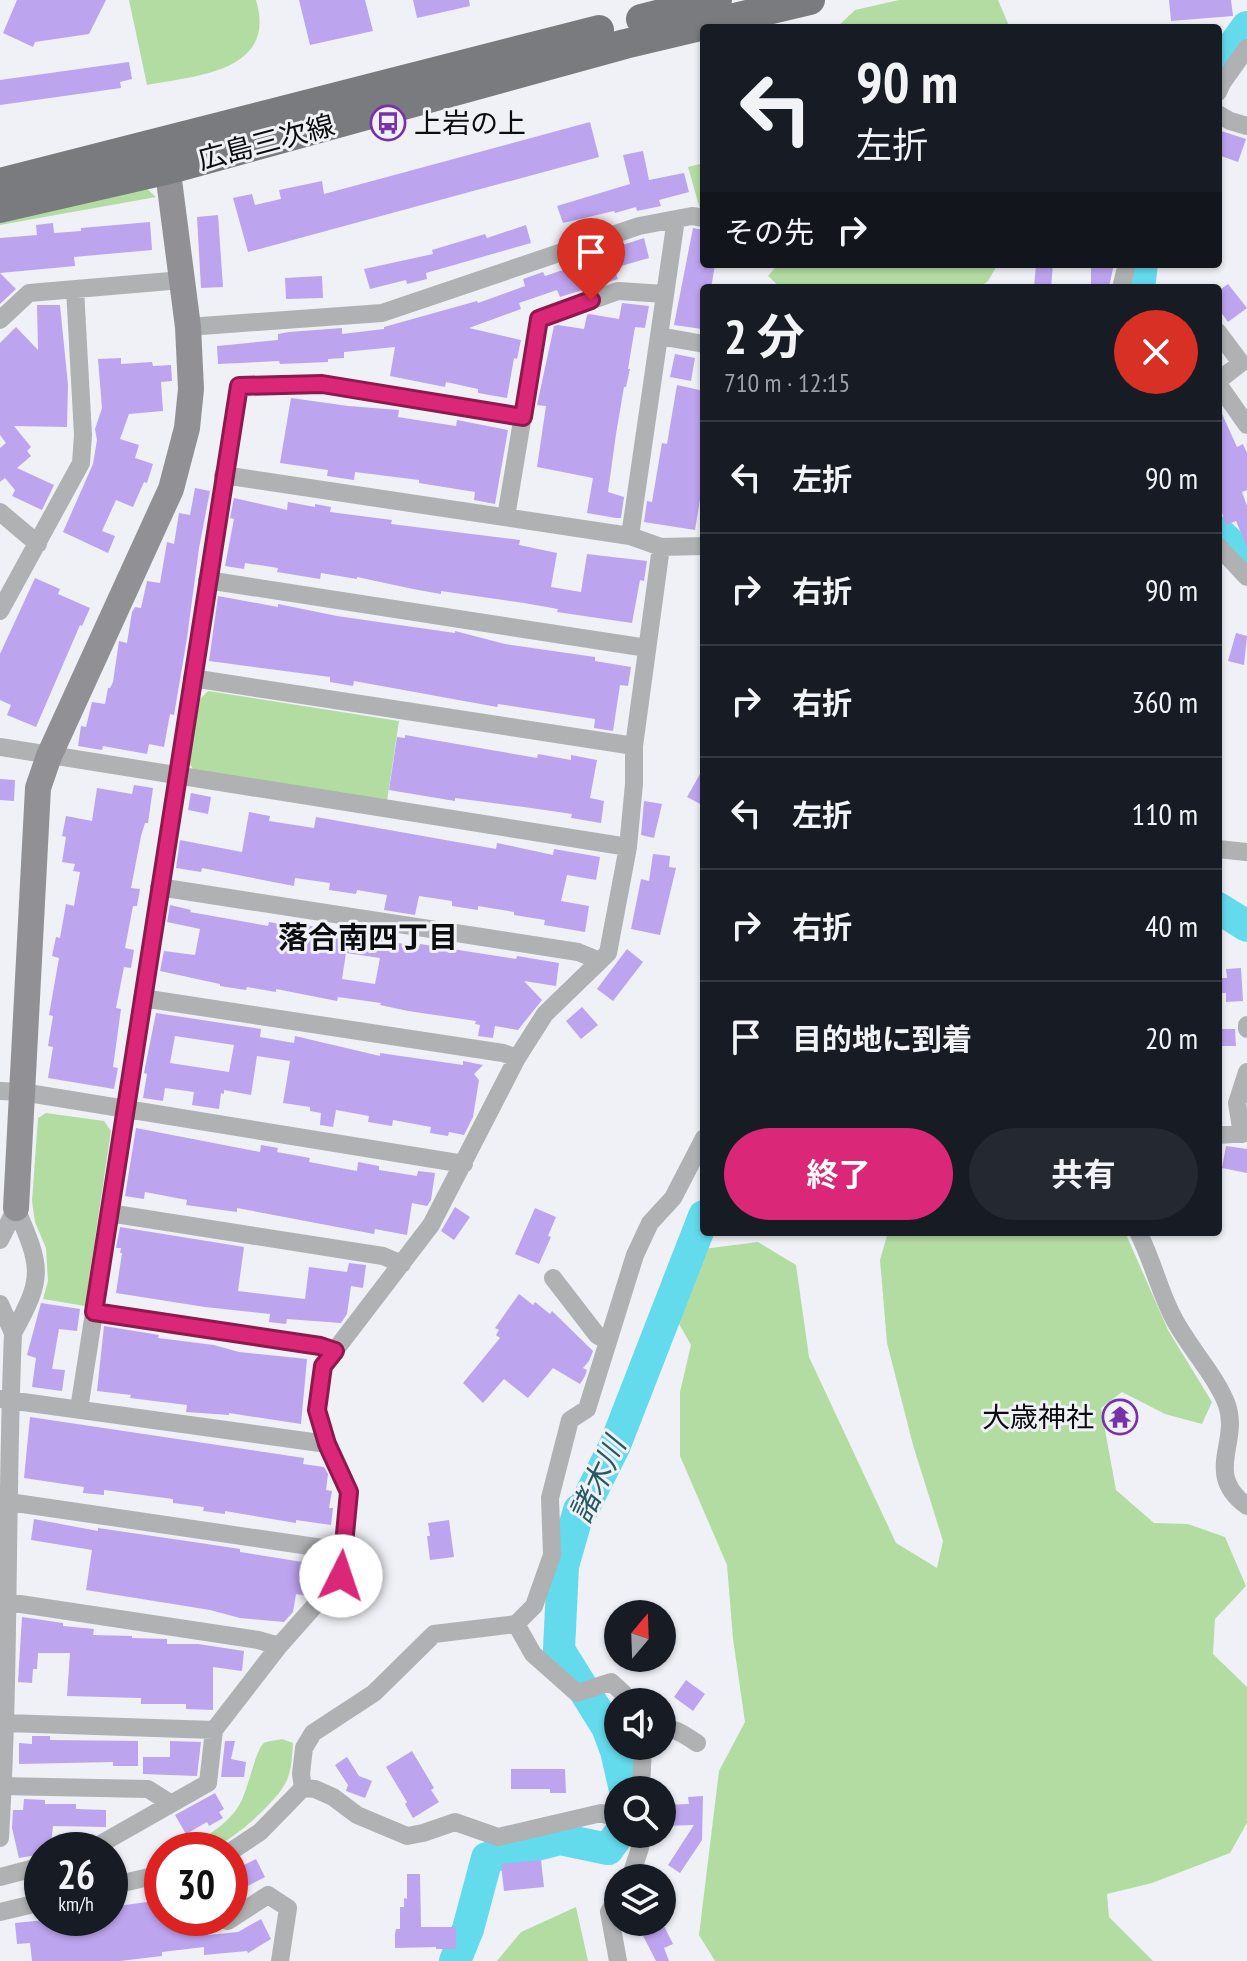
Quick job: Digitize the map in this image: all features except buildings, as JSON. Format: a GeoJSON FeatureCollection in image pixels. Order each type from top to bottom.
{"type":"FeatureCollection","features":[{"type":"Feature","properties":{"kind":"main road","name":"広島三次線"},"geometry":{"type":"LineString","coordinates":[[0,208],[166,155],[717,0]]}},
{"type":"Feature","properties":{"kind":"main road","name":"広島三次線"},"geometry":{"type":"LineString","coordinates":[[709,24],[810,0]]}},
{"type":"Feature","properties":{"kind":"main road","name":"広島三次線"},"geometry":{"type":"LineString","coordinates":[[0,183],[166,155],[700,26]]}},
{"type":"Feature","properties":{"kind":"street"},"geometry":{"type":"LineString","coordinates":[[1222,83],[1247,48]]}},
{"type":"Feature","properties":{"kind":"street"},"geometry":{"type":"LineString","coordinates":[[1222,116],[1247,126]]}},
{"type":"Feature","properties":{"kind":"street"},"geometry":{"type":"LineString","coordinates":[[0,1838],[6,1723],[3,1601],[9,1502],[5,1399],[13,1333],[32,1299],[36,1276],[35,1253],[16,1208],[11,1092],[38,788],[49,756],[171,489],[187,428],[191,389],[188,327],[166,155]]}},
{"type":"Feature","properties":{"kind":"street"},"geometry":{"type":"LineString","coordinates":[[188,327],[382,313],[639,226],[692,216],[700,217]]}},
{"type":"Feature","properties":{"kind":"street"},"geometry":{"type":"LineString","coordinates":[[630,536],[676,219]]}},
{"type":"Feature","properties":{"kind":"street"},"geometry":{"type":"LineString","coordinates":[[0,320],[29,293],[182,280]]}},
{"type":"Feature","properties":{"kind":"street"},"geometry":{"type":"LineString","coordinates":[[0,611],[81,463],[83,435],[75,289]]}},
{"type":"Feature","properties":{"kind":"street"},"geometry":{"type":"LineString","coordinates":[[506,517],[539,319],[618,291],[665,294]]}},
{"type":"Feature","properties":{"kind":"street"},"geometry":{"type":"LineString","coordinates":[[659,336],[700,343]]}},
{"type":"Feature","properties":{"kind":"street"},"geometry":{"type":"LineString","coordinates":[[1222,337],[1241,363],[1222,379]]}},
{"type":"Feature","properties":{"kind":"street"},"geometry":{"type":"LineString","coordinates":[[79,1409],[239,386],[322,384],[523,417]]}},
{"type":"Feature","properties":{"kind":"street"},"geometry":{"type":"LineString","coordinates":[[1222,388],[1246,422]]}},
{"type":"Feature","properties":{"kind":"street"},"geometry":{"type":"LineString","coordinates":[[223,475],[630,536],[661,547],[700,546]]}},
{"type":"Feature","properties":{"kind":"street"},"geometry":{"type":"LineString","coordinates":[[0,512],[38,544]]}},
{"type":"Feature","properties":{"kind":"street"},"geometry":{"type":"LineString","coordinates":[[121,1832],[208,1783],[214,1730],[279,1646],[341,1576],[349,1492],[327,1444],[317,1410],[323,1366],[431,1225],[517,1058],[545,1014],[608,953],[628,847],[634,746],[661,547]]}},
{"type":"Feature","properties":{"kind":"street"},"geometry":{"type":"LineString","coordinates":[[1222,550],[1247,577]]}},
{"type":"Feature","properties":{"kind":"street"},"geometry":{"type":"LineString","coordinates":[[207,580],[647,648]]}},
{"type":"Feature","properties":{"kind":"street"},"geometry":{"type":"LineString","coordinates":[[192,678],[634,746]]}},
{"type":"Feature","properties":{"kind":"street"},"geometry":{"type":"LineString","coordinates":[[0,747],[628,847]]}},
{"type":"Feature","properties":{"kind":"street"},"geometry":{"type":"LineString","coordinates":[[1222,849],[1246,852]]}},
{"type":"Feature","properties":{"kind":"street"},"geometry":{"type":"LineString","coordinates":[[159,887],[578,952],[600,961]]}},
{"type":"Feature","properties":{"kind":"street"},"geometry":{"type":"LineString","coordinates":[[142,998],[503,1053],[517,1058]]}},
{"type":"Feature","properties":{"kind":"street"},"geometry":{"type":"LineString","coordinates":[[1222,1135],[1245,1134],[1237,1103],[1247,1072]]}},
{"type":"Feature","properties":{"kind":"street"},"geometry":{"type":"LineString","coordinates":[[11,1092],[464,1164]]}},
{"type":"Feature","properties":{"kind":"street"},"geometry":{"type":"LineString","coordinates":[[303,1788],[304,1748],[313,1733],[374,1693],[434,1634],[516,1624],[534,1606],[552,1555],[550,1498],[570,1420],[587,1409],[635,1255],[650,1223],[673,1198],[700,1146]]}},
{"type":"Feature","properties":{"kind":"street"},"geometry":{"type":"LineString","coordinates":[[0,1240],[16,1208]]}},
{"type":"Feature","properties":{"kind":"street"},"geometry":{"type":"LineString","coordinates":[[109,1213],[383,1256],[402,1264]]}},
{"type":"Feature","properties":{"kind":"street"},"geometry":{"type":"LineString","coordinates":[[1140,1236],[1172,1317],[1227,1403],[1232,1423],[1224,1469],[1234,1496],[1247,1506]]}},
{"type":"Feature","properties":{"kind":"street"},"geometry":{"type":"LineString","coordinates":[[553,1278],[597,1335],[608,1341]]}},
{"type":"Feature","properties":{"kind":"street"},"geometry":{"type":"LineString","coordinates":[[0,1304],[13,1333]]}},
{"type":"Feature","properties":{"kind":"street"},"geometry":{"type":"LineString","coordinates":[[94,1312],[320,1346],[335,1351]]}},
{"type":"Feature","properties":{"kind":"street"},"geometry":{"type":"LineString","coordinates":[[5,1399],[327,1444]]}},
{"type":"Feature","properties":{"kind":"street"},"geometry":{"type":"LineString","coordinates":[[9,1502],[343,1551]]}},
{"type":"Feature","properties":{"kind":"street"},"geometry":{"type":"LineString","coordinates":[[3,1601],[258,1640],[279,1646]]}},
{"type":"Feature","properties":{"kind":"street"},"geometry":{"type":"LineString","coordinates":[[516,1624],[533,1654],[577,1693],[611,1682],[618,1688]]}},
{"type":"Feature","properties":{"kind":"street"},"geometry":{"type":"LineString","coordinates":[[6,1723],[214,1730]]}},
{"type":"Feature","properties":{"kind":"street"},"geometry":{"type":"LineString","coordinates":[[676,1731],[697,1743]]}},
{"type":"Feature","properties":{"kind":"street"},"geometry":{"type":"LineString","coordinates":[[2,1786],[148,1789],[170,1803]]}},
{"type":"Feature","properties":{"kind":"street"},"geometry":{"type":"LineString","coordinates":[[303,1788],[315,1789],[333,1797],[357,1815],[407,1836],[455,1822],[498,1837],[604,1814]]}},
{"type":"Feature","properties":{"kind":"street"},"geometry":{"type":"LineString","coordinates":[[248,1840],[260,1832],[303,1788]]}},
{"type":"Feature","properties":{"kind":"street"},"geometry":{"type":"LineString","coordinates":[[0,1877],[24,1871]]}},
{"type":"Feature","properties":{"kind":"street"},"geometry":{"type":"LineString","coordinates":[[248,1908],[268,1895],[288,1908],[280,1961]]}},
{"type":"Feature","properties":{"kind":"street"},"geometry":{"type":"LineString","coordinates":[[0,1912],[24,1906]]}},
{"type":"Feature","properties":{"kind":"street"},"geometry":{"type":"LineString","coordinates":[[613,1936],[618,1961]]}},
{"type":"Feature","properties":{"kind":"green space"},"geometry":{"type":"Polygon","coordinates":[[[129,0],[256,0],[260,24],[255,42],[244,56],[228,66],[147,85],[129,0]]]}},
{"type":"Feature","properties":{"kind":"green space"},"geometry":{"type":"Polygon","coordinates":[[[899,0],[998,0],[1008,24],[840,24],[855,10],[899,0]]]}},
{"type":"Feature","properties":{"kind":"green space"},"geometry":{"type":"Polygon","coordinates":[[[700,164],[700,209],[688,167],[700,164]]]}},
{"type":"Feature","properties":{"kind":"green space"},"geometry":{"type":"Polygon","coordinates":[[[146,188],[156,197],[0,225],[0,217],[146,188]]]}},
{"type":"Feature","properties":{"kind":"green space"},"geometry":{"type":"Polygon","coordinates":[[[775,268],[996,268],[984,284],[777,284],[768,276],[775,268]]]}},
{"type":"Feature","properties":{"kind":"green space"},"geometry":{"type":"Polygon","coordinates":[[[208,691],[399,721],[387,801],[196,773],[189,763],[200,699],[208,691]]]}},
{"type":"Feature","properties":{"kind":"green space"},"geometry":{"type":"Polygon","coordinates":[[[46,1113],[104,1121],[111,1131],[85,1306],[43,1299],[48,1281],[46,1248],[35,1222],[32,1201],[38,1118],[46,1113]]]}},
{"type":"Feature","properties":{"kind":"green space"},"geometry":{"type":"Polygon","coordinates":[[[887,1236],[1127,1236],[1168,1330],[1212,1402],[1202,1424],[1165,1414],[1122,1392],[1101,1408],[1116,1490],[1154,1523],[1188,1524],[1225,1537],[1246,1586],[1215,1619],[1213,1654],[1247,1687],[1247,1823],[1230,1853],[1152,1883],[1107,1894],[1109,1917],[1153,1961],[715,1961],[699,1935],[719,1771],[745,1722],[733,1639],[727,1565],[680,1456],[680,1392],[691,1345],[661,1292],[669,1263],[703,1249],[758,1242],[796,1265],[809,1357],[896,1543],[937,1568],[943,1541],[913,1445],[887,1343],[880,1260],[887,1236]]]}},
{"type":"Feature","properties":{"kind":"green space"},"geometry":{"type":"Polygon","coordinates":[[[282,1739],[293,1743],[290,1771],[282,1789],[239,1832],[212,1832],[238,1807],[254,1762],[266,1742],[282,1739]]]}},
{"type":"Feature","properties":{"kind":"green space"},"geometry":{"type":"Polygon","coordinates":[[[576,1907],[588,1961],[497,1961],[521,1932],[576,1907]]]}},
{"type":"Feature","properties":{"kind":"waterway","name":"諸木川"},"geometry":{"type":"LineString","coordinates":[[1222,61],[1247,27]]}},
{"type":"Feature","properties":{"kind":"waterway","name":"諸木川"},"geometry":{"type":"LineString","coordinates":[[1140,284],[1142,268]]}},
{"type":"Feature","properties":{"kind":"waterway","name":"諸木川"},"geometry":{"type":"LineString","coordinates":[[1222,536],[1247,560]]}},
{"type":"Feature","properties":{"kind":"waterway","name":"諸木川"},"geometry":{"type":"LineString","coordinates":[[1222,910],[1247,926]]}},
{"type":"Feature","properties":{"kind":"waterway","name":"諸木川"},"geometry":{"type":"LineString","coordinates":[[622,1776],[607,1727],[559,1650],[563,1566],[579,1510],[584,1507],[615,1445],[700,1226]]}},
{"type":"Feature","properties":{"kind":"waterway","name":"諸木川"},"geometry":{"type":"LineString","coordinates":[[455,1961],[468,1929],[487,1858],[560,1839],[609,1848]]}},
{"type":"Feature","properties":{"kind":"place","name":"上岩の上"},"geometry":{"type":"Point","coordinates":[388,123]}},
{"type":"Feature","properties":{"kind":"place","name":"大歳神社"},"geometry":{"type":"Point","coordinates":[1120,1417]}},
{"type":"Feature","properties":{"kind":"district","name":"落合南四丁目"},"geometry":{"type":"Point","coordinates":[368,938]}},
{"type":"Feature","properties":{"kind":"route"},"geometry":{"type":"LineString","coordinates":[[341,1576],[349,1492],[327,1444],[317,1410],[323,1366],[335,1351],[320,1346],[94,1312],[239,386],[322,384],[523,417],[539,319],[591,300]]}}]}
